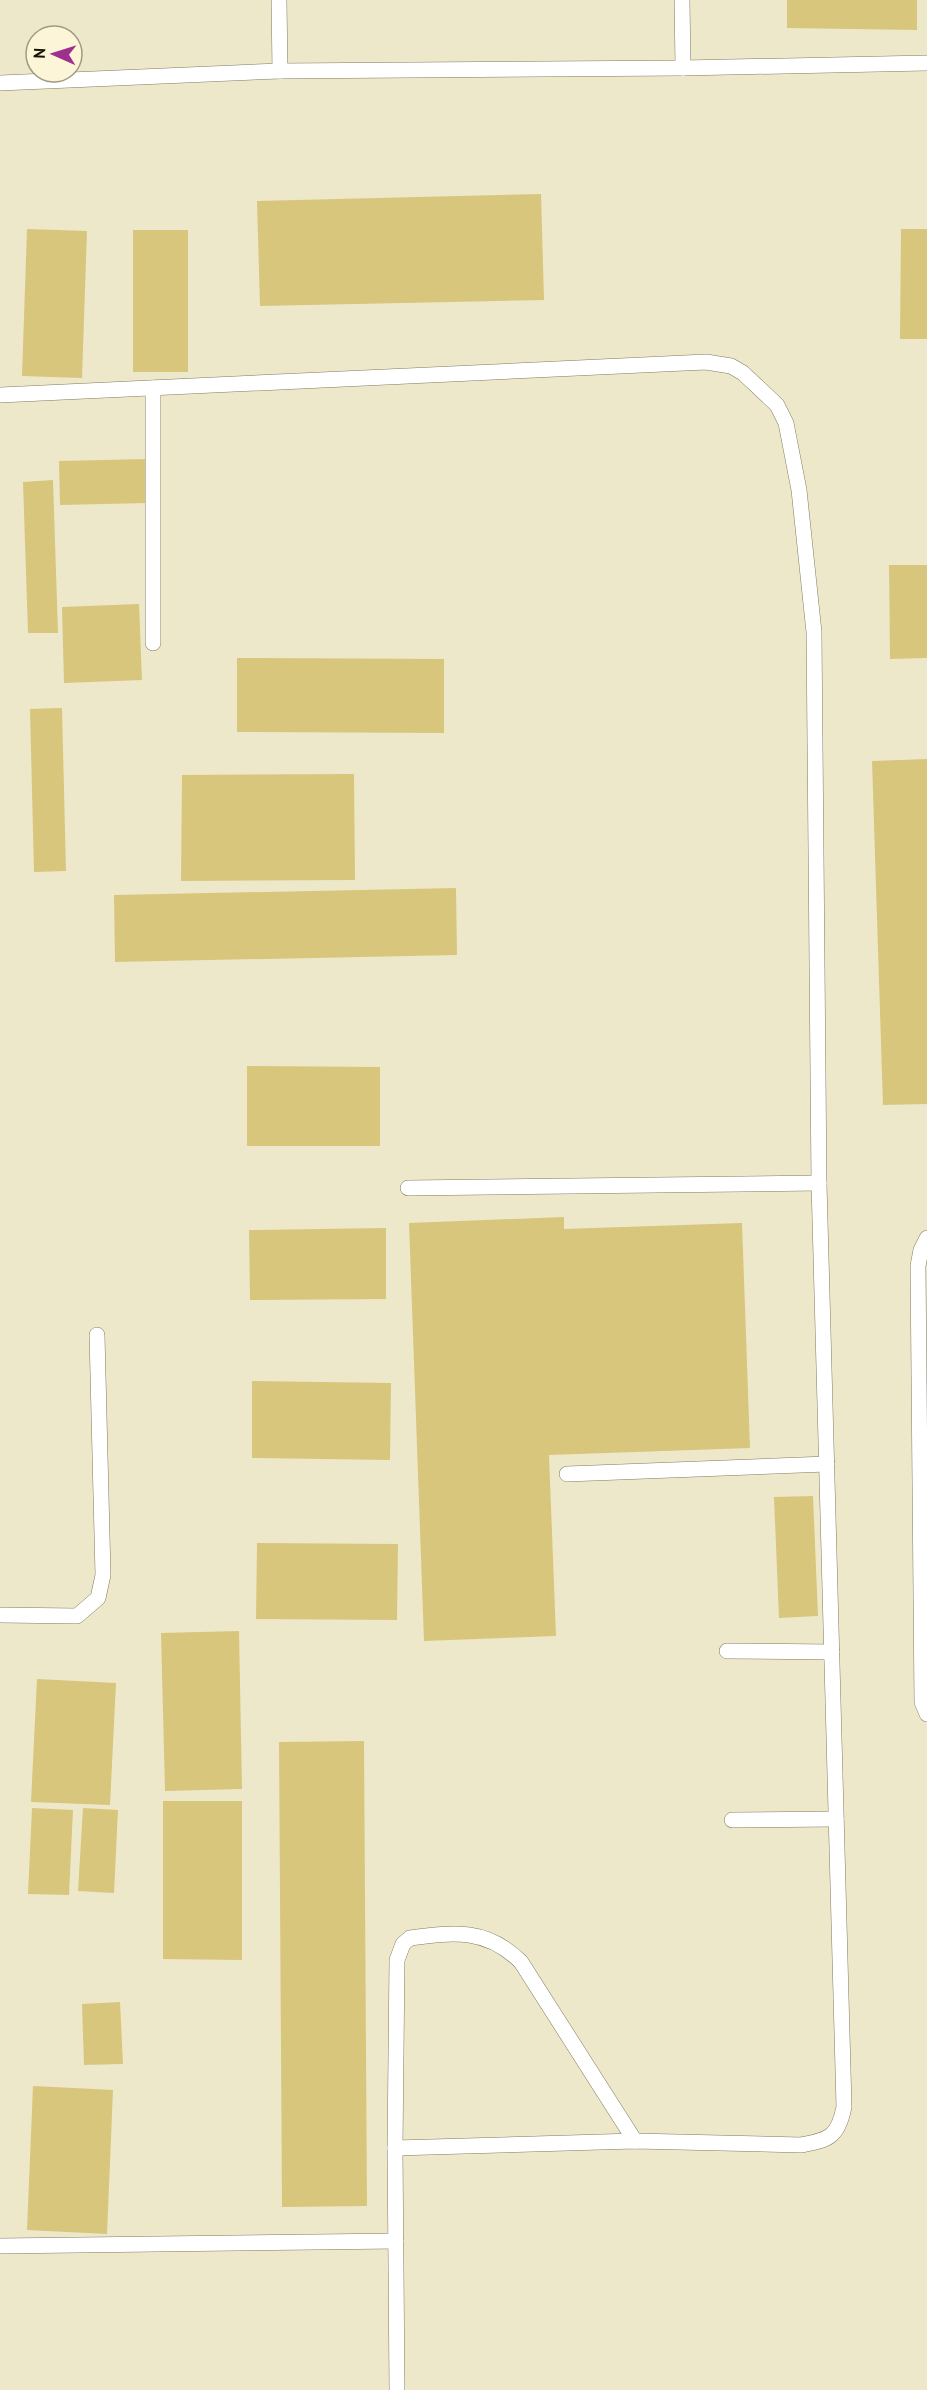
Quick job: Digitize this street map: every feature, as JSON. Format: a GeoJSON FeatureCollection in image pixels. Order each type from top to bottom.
{"type":"FeatureCollection","features":[{"type":"Feature","properties":{"kind":"lane"},"geometry":{"type":"LineString","coordinates":[[279,0],[280,71]]}},
{"type":"Feature","properties":{"kind":"lane"},"geometry":{"type":"LineString","coordinates":[[682,0],[683,68]]}},
{"type":"Feature","properties":{"kind":"lane"},"geometry":{"type":"LineString","coordinates":[[0,83],[280,71],[683,68],[927,63]]}},
{"type":"Feature","properties":{"kind":"lane"},"geometry":{"type":"LineString","coordinates":[[0,395],[706,362],[731,366],[743,373],[777,405],[786,423],[799,490],[814,632],[819,1183],[843,2107],[841,2124],[832,2136],[820,2142],[801,2145],[635,2142],[395,2148]]}},
{"type":"Feature","properties":{"kind":"lane"},"geometry":{"type":"LineString","coordinates":[[153,388],[153,643]]}},
{"type":"Feature","properties":{"kind":"lane"},"geometry":{"type":"LineString","coordinates":[[408,1188],[819,1183]]}},
{"type":"Feature","properties":{"kind":"lane"},"geometry":{"type":"LineString","coordinates":[[927,1238],[921,1250],[918,1266],[922,1702],[927,1714]]}},
{"type":"Feature","properties":{"kind":"lane"},"geometry":{"type":"LineString","coordinates":[[0,1615],[77,1616],[98,1598],[103,1575],[98,1335]]}},
{"type":"Feature","properties":{"kind":"lane"},"geometry":{"type":"LineString","coordinates":[[567,1474],[827,1464]]}},
{"type":"Feature","properties":{"kind":"lane"},"geometry":{"type":"LineString","coordinates":[[727,1651],[832,1652]]}},
{"type":"Feature","properties":{"kind":"lane"},"geometry":{"type":"LineString","coordinates":[[732,1820],[836,1819]]}},
{"type":"Feature","properties":{"kind":"lane"},"geometry":{"type":"LineString","coordinates":[[397,2390],[395,2148],[399,1952],[410,1938],[467,1935],[486,1937],[509,1951],[521,1962],[635,2142]]}},
{"type":"Feature","properties":{"kind":"lane"},"geometry":{"type":"LineString","coordinates":[[0,2246],[396,2241]]}},
{"type":"Feature","properties":{"kind":"building"},"geometry":{"type":"Polygon","coordinates":[[[787,0],[917,0],[917,30],[787,28],[787,0]]]}},
{"type":"Feature","properties":{"kind":"building"},"geometry":{"type":"Polygon","coordinates":[[[541,194],[544,300],[260,306],[257,201],[541,194]]]}},
{"type":"Feature","properties":{"kind":"building"},"geometry":{"type":"Polygon","coordinates":[[[27,229],[87,231],[82,378],[22,376],[27,229]]]}},
{"type":"Feature","properties":{"kind":"building"},"geometry":{"type":"Polygon","coordinates":[[[901,229],[927,229],[927,339],[900,339],[901,229]]]}},
{"type":"Feature","properties":{"kind":"building"},"geometry":{"type":"Polygon","coordinates":[[[133,230],[188,230],[188,372],[133,372],[133,230]]]}},
{"type":"Feature","properties":{"kind":"building"},"geometry":{"type":"Polygon","coordinates":[[[147,459],[148,503],[60,505],[59,461],[147,459]]]}},
{"type":"Feature","properties":{"kind":"building"},"geometry":{"type":"Polygon","coordinates":[[[53,480],[58,633],[28,633],[23,482],[53,480]]]}},
{"type":"Feature","properties":{"kind":"building"},"geometry":{"type":"Polygon","coordinates":[[[889,565],[927,565],[927,658],[890,659],[889,565]]]}},
{"type":"Feature","properties":{"kind":"building"},"geometry":{"type":"Polygon","coordinates":[[[139,604],[142,680],[64,683],[62,607],[139,604]]]}},
{"type":"Feature","properties":{"kind":"building"},"geometry":{"type":"Polygon","coordinates":[[[237,658],[444,659],[444,733],[237,732],[237,658]]]}},
{"type":"Feature","properties":{"kind":"building"},"geometry":{"type":"Polygon","coordinates":[[[62,708],[66,871],[34,872],[30,709],[62,708]]]}},
{"type":"Feature","properties":{"kind":"building"},"geometry":{"type":"Polygon","coordinates":[[[927,759],[927,1104],[883,1105],[872,761],[927,759]]]}},
{"type":"Feature","properties":{"kind":"building"},"geometry":{"type":"Polygon","coordinates":[[[354,774],[355,880],[181,881],[182,775],[354,774]]]}},
{"type":"Feature","properties":{"kind":"building"},"geometry":{"type":"Polygon","coordinates":[[[456,888],[457,955],[115,962],[114,895],[456,888]]]}},
{"type":"Feature","properties":{"kind":"building"},"geometry":{"type":"Polygon","coordinates":[[[247,1066],[380,1067],[380,1146],[247,1146],[247,1066]]]}},
{"type":"Feature","properties":{"kind":"building"},"geometry":{"type":"Polygon","coordinates":[[[564,1217],[564,1229],[742,1223],[750,1448],[549,1455],[556,1636],[424,1641],[409,1223],[564,1217]]]}},
{"type":"Feature","properties":{"kind":"building"},"geometry":{"type":"Polygon","coordinates":[[[386,1228],[386,1299],[250,1300],[249,1230],[386,1228]]]}},
{"type":"Feature","properties":{"kind":"building"},"geometry":{"type":"Polygon","coordinates":[[[252,1381],[391,1383],[390,1460],[252,1458],[252,1381]]]}},
{"type":"Feature","properties":{"kind":"building"},"geometry":{"type":"Polygon","coordinates":[[[813,1496],[818,1616],[779,1618],[774,1497],[813,1496]]]}},
{"type":"Feature","properties":{"kind":"building"},"geometry":{"type":"Polygon","coordinates":[[[257,1543],[398,1544],[397,1620],[256,1619],[257,1543]]]}},
{"type":"Feature","properties":{"kind":"building"},"geometry":{"type":"Polygon","coordinates":[[[239,1631],[242,1789],[165,1791],[161,1633],[239,1631]]]}},
{"type":"Feature","properties":{"kind":"building"},"geometry":{"type":"Polygon","coordinates":[[[37,1679],[116,1683],[110,1805],[31,1802],[37,1679]]]}},
{"type":"Feature","properties":{"kind":"building"},"geometry":{"type":"Polygon","coordinates":[[[364,1741],[367,2206],[282,2207],[279,1742],[364,1741]]]}},
{"type":"Feature","properties":{"kind":"building"},"geometry":{"type":"Polygon","coordinates":[[[163,1801],[242,1801],[242,1960],[163,1959],[163,1801]]]}},
{"type":"Feature","properties":{"kind":"building"},"geometry":{"type":"Polygon","coordinates":[[[32,1808],[73,1810],[69,1895],[28,1894],[32,1808]]]}},
{"type":"Feature","properties":{"kind":"building"},"geometry":{"type":"Polygon","coordinates":[[[83,1808],[118,1810],[114,1893],[78,1891],[83,1808]]]}},
{"type":"Feature","properties":{"kind":"building"},"geometry":{"type":"Polygon","coordinates":[[[120,2002],[123,2064],[84,2065],[82,2004],[120,2002]]]}},
{"type":"Feature","properties":{"kind":"building"},"geometry":{"type":"Polygon","coordinates":[[[33,2086],[113,2090],[107,2234],[27,2230],[33,2086]]]}}]}
